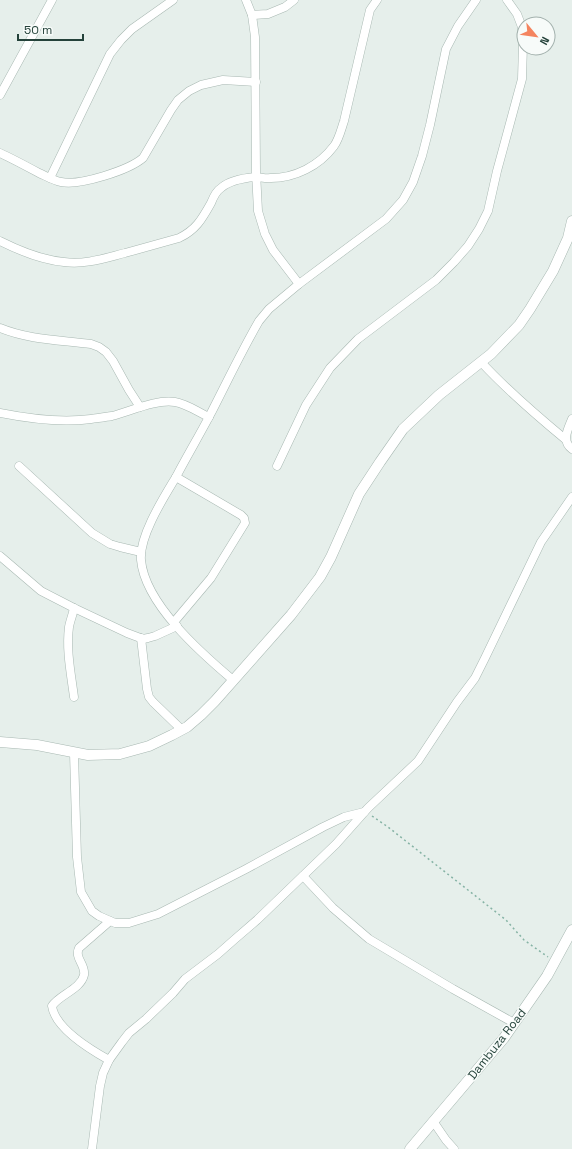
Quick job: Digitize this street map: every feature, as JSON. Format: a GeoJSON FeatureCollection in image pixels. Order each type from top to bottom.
{"type":"FeatureCollection","features":[{"type":"Feature","properties":{"kind":"street"},"geometry":{"type":"LineString","coordinates":[[0,95],[52,0]]}},
{"type":"Feature","properties":{"kind":"street"},"geometry":{"type":"LineString","coordinates":[[50,178],[110,54],[132,29],[173,0]]}},
{"type":"Feature","properties":{"kind":"street"},"geometry":{"type":"LineString","coordinates":[[246,0],[252,15],[255,38],[258,211],[265,234],[273,250],[298,284]]}},
{"type":"Feature","properties":{"kind":"street"},"geometry":{"type":"LineString","coordinates":[[252,15],[268,14],[285,7],[294,0]]}},
{"type":"Feature","properties":{"kind":"street"},"geometry":{"type":"LineString","coordinates":[[0,241],[44,259],[65,263],[85,262],[105,258],[179,238],[188,234],[200,221],[220,188],[236,180],[257,177],[282,178],[302,172],[320,160],[334,146],[342,128],[370,10],[377,0]]}},
{"type":"Feature","properties":{"kind":"street"},"geometry":{"type":"LineString","coordinates":[[233,680],[197,649],[158,603],[148,586],[142,567],[141,552],[144,539],[161,503],[209,417],[259,321],[269,309],[298,284],[386,219],[403,200],[413,182],[422,156],[446,50],[458,26],[476,0]]}},
{"type":"Feature","properties":{"kind":"street"},"geometry":{"type":"LineString","coordinates":[[276,466],[306,405],[330,368],[358,339],[436,280],[468,246],[479,229],[489,205],[522,79],[522,27],[514,8],[507,0]]}},
{"type":"Feature","properties":{"kind":"street"},"geometry":{"type":"LineString","coordinates":[[0,153],[61,182],[81,181],[113,173],[139,162],[146,154],[178,100],[189,91],[201,85],[223,80],[256,82]]}},
{"type":"Feature","properties":{"kind":"street"},"geometry":{"type":"LineString","coordinates":[[0,742],[37,745],[88,755],[120,754],[149,746],[187,727],[215,701],[291,615],[320,577],[359,494],[403,429],[435,398],[481,362],[519,325],[559,260],[568,238],[572,221]]}},
{"type":"Feature","properties":{"kind":"street"},"geometry":{"type":"LineString","coordinates":[[0,328],[36,338],[91,344],[106,352],[113,361],[140,408]]}},
{"type":"Feature","properties":{"kind":"street"},"geometry":{"type":"LineString","coordinates":[[481,362],[516,398],[565,439],[567,444],[572,449]]}},
{"type":"Feature","properties":{"kind":"street"},"geometry":{"type":"LineString","coordinates":[[0,413],[44,420],[90,420],[159,403],[176,402],[209,417]]}},
{"type":"Feature","properties":{"kind":"street"},"geometry":{"type":"LineString","coordinates":[[565,439],[572,418]]}},
{"type":"Feature","properties":{"kind":"street"},"geometry":{"type":"LineString","coordinates":[[19,466],[92,532],[110,544],[141,552]]}},
{"type":"Feature","properties":{"kind":"street"},"geometry":{"type":"LineString","coordinates":[[0,556],[41,591],[128,633],[141,638],[155,636],[175,624],[218,568],[245,523],[245,520],[241,515],[176,477]]}},
{"type":"Feature","properties":{"kind":"street"},"geometry":{"type":"LineString","coordinates":[[92,1149],[103,1073],[109,1060],[122,1042],[129,1033],[146,1019],[185,979],[218,954],[234,938],[257,920],[336,844],[365,812],[418,761],[457,702],[475,678],[541,542],[572,497]]}},
{"type":"Feature","properties":{"kind":"street"},"geometry":{"type":"LineString","coordinates":[[74,608],[70,625],[68,659],[74,697]]}},
{"type":"Feature","properties":{"kind":"street"},"geometry":{"type":"LineString","coordinates":[[141,638],[149,697],[182,730]]}},
{"type":"Feature","properties":{"kind":"street"},"geometry":{"type":"LineString","coordinates":[[74,753],[77,857],[81,892],[92,910],[115,923],[129,923],[158,914],[239,873],[323,827],[344,818],[365,812]]}},
{"type":"Feature","properties":{"kind":"street"},"geometry":{"type":"LineString","coordinates":[[303,876],[333,908],[369,939],[514,1023]]}},
{"type":"Feature","properties":{"kind":"street"},"geometry":{"type":"LineString","coordinates":[[109,1060],[92,1050],[64,1028],[52,1012],[52,1006],[56,1000],[78,985],[82,980],[84,970],[77,954],[79,948],[110,921]]}},
{"type":"Feature","properties":{"kind":"street","name":"Dambuza Road"},"geometry":{"type":"LineString","coordinates":[[410,1149],[500,1043],[547,976],[572,930]]}},
{"type":"Feature","properties":{"kind":"street"},"geometry":{"type":"LineString","coordinates":[[433,1121],[454,1149]]}},
{"type":"Feature","properties":{"kind":"path"},"geometry":{"type":"LineString","coordinates":[[365,812],[388,827],[506,920],[524,940],[555,962]]}}]}
